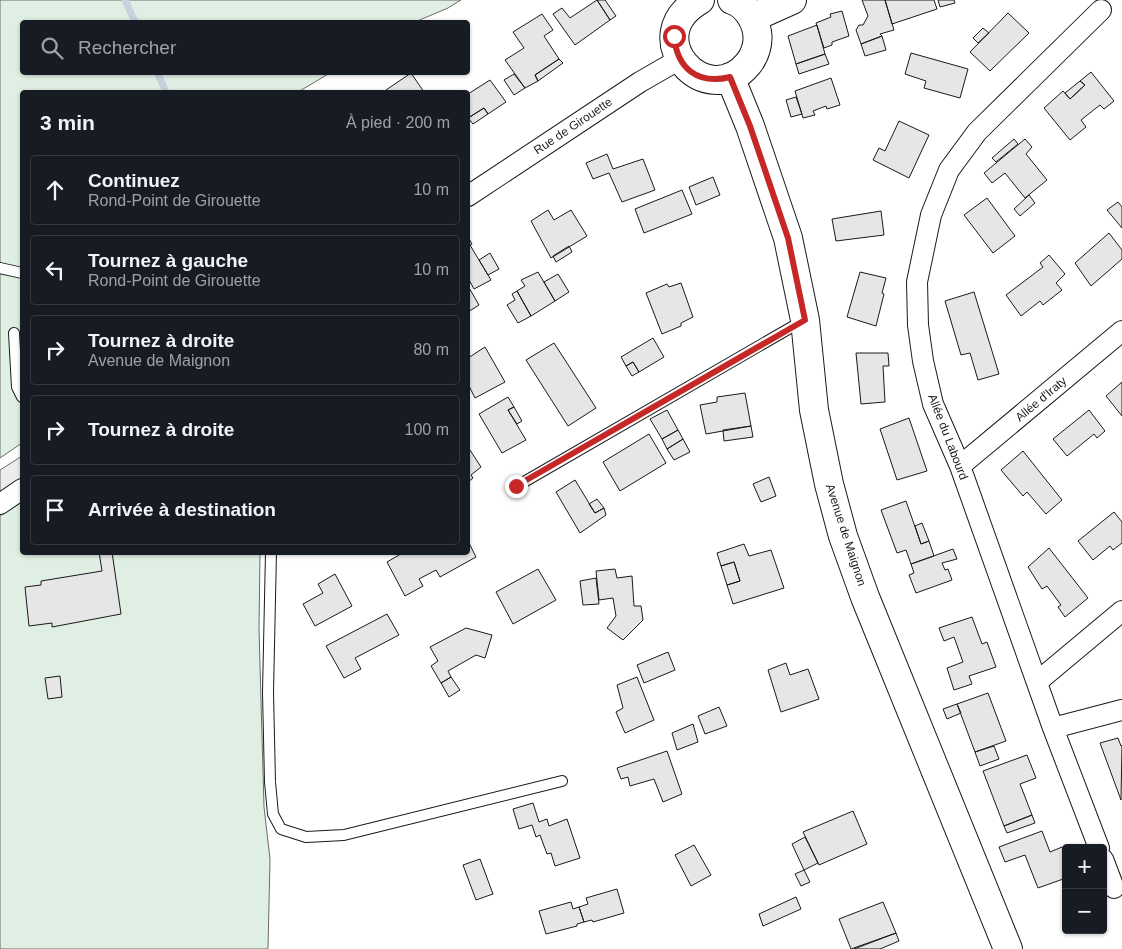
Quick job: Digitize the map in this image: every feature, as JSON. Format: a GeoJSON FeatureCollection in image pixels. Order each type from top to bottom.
{"type":"FeatureCollection","features":[{"type":"Feature","properties":{"kind":"street"},"geometry":{"type":"LineString","coordinates":[[693,2],[676,24],[675,42],[680,59],[687,69],[697,75],[719,80],[743,70],[752,59],[757,46],[757,32],[752,18],[744,7],[732,0]]}},
{"type":"Feature","properties":{"kind":"street"},"geometry":{"type":"LineString","coordinates":[[752,18],[792,0]]}},
{"type":"Feature","properties":{"kind":"street","name":"Allée du Labourd"},"geometry":{"type":"LineString","coordinates":[[1098,844],[960,466],[933,404],[923,361],[918,325],[917,282],[931,216],[949,170],[977,132],[1102,10]]}},
{"type":"Feature","properties":{"kind":"street","name":"Rue de Girouette"},"geometry":{"type":"LineString","coordinates":[[470,195],[640,82],[680,59]]}},
{"type":"Feature","properties":{"kind":"street","name":"Avenue de Maignon"},"geometry":{"type":"LineString","coordinates":[[730,77],[750,126],[788,238],[805,320],[814,410],[829,484],[843,536],[1008,949]]}},
{"type":"Feature","properties":{"kind":"street","name":"Allée d'Iraty"},"geometry":{"type":"LineString","coordinates":[[960,466],[1122,331]]}},
{"type":"Feature","properties":{"kind":"street"},"geometry":{"type":"LineString","coordinates":[[0,504],[20,490]]}},
{"type":"Feature","properties":{"kind":"street"},"geometry":{"type":"LineString","coordinates":[[1037,682],[1122,611]]}},
{"type":"Feature","properties":{"kind":"street"},"geometry":{"type":"LineString","coordinates":[[1054,728],[1122,710]]}},
{"type":"Feature","properties":{"kind":"street"},"geometry":{"type":"LineString","coordinates":[[1107,870],[1114,888]]}},
{"type":"Feature","properties":{"kind":"lane"},"geometry":{"type":"LineString","coordinates":[[0,268],[20,273]]}},
{"type":"Feature","properties":{"kind":"lane"},"geometry":{"type":"LineString","coordinates":[[516,486],[805,320]]}},
{"type":"Feature","properties":{"kind":"lane"},"geometry":{"type":"LineString","coordinates":[[14,333],[20,385]]}},
{"type":"Feature","properties":{"kind":"lane"},"geometry":{"type":"LineString","coordinates":[[271,555],[268,692],[270,782],[273,814],[281,829],[306,837],[344,835],[562,781]]}},
{"type":"Feature","properties":{"kind":"green space"},"geometry":{"type":"Polygon","coordinates":[[[0,0],[461,0],[448,8],[420,20],[20,20],[20,75],[327,75],[301,90],[20,90],[20,444],[0,458],[0,0]]]}},
{"type":"Feature","properties":{"kind":"green space"},"geometry":{"type":"Polygon","coordinates":[[[20,503],[20,555],[260,555],[259,629],[264,807],[270,859],[268,949],[0,949],[0,516],[20,503]]]}},
{"type":"Feature","properties":{"kind":"shaded area"},"geometry":{"type":"Polygon","coordinates":[[[20,457],[20,480],[0,493],[0,470],[20,457]]]}},
{"type":"Feature","properties":{"kind":"building"},"geometry":{"type":"Polygon","coordinates":[[[597,0],[605,0],[616,16],[610,20],[597,0]]]}},
{"type":"Feature","properties":{"kind":"building"},"geometry":{"type":"Polygon","coordinates":[[[597,0],[610,20],[575,45],[553,14],[562,8],[570,18],[597,0]]]}},
{"type":"Feature","properties":{"kind":"building"},"geometry":{"type":"Polygon","coordinates":[[[862,0],[885,0],[894,30],[880,34],[882,36],[861,44],[856,30],[859,25],[863,25],[868,16],[862,0]]]}},
{"type":"Feature","properties":{"kind":"building"},"geometry":{"type":"Polygon","coordinates":[[[885,0],[934,0],[937,9],[892,24],[885,0]]]}},
{"type":"Feature","properties":{"kind":"building"},"geometry":{"type":"Polygon","coordinates":[[[938,0],[954,0],[955,3],[940,7],[938,0]]]}},
{"type":"Feature","properties":{"kind":"building"},"geometry":{"type":"Polygon","coordinates":[[[842,11],[849,36],[832,42],[832,45],[824,48],[816,23],[831,17],[830,14],[842,11]]]}},
{"type":"Feature","properties":{"kind":"building"},"geometry":{"type":"Polygon","coordinates":[[[1008,13],[1029,33],[990,71],[970,52],[1008,13]]]}},
{"type":"Feature","properties":{"kind":"building"},"geometry":{"type":"Polygon","coordinates":[[[542,14],[553,30],[544,36],[559,59],[535,75],[538,81],[525,88],[505,60],[524,48],[513,32],[542,14]]]}},
{"type":"Feature","properties":{"kind":"building"},"geometry":{"type":"Polygon","coordinates":[[[817,25],[825,54],[796,64],[788,36],[817,25]]]}},
{"type":"Feature","properties":{"kind":"building"},"geometry":{"type":"Polygon","coordinates":[[[983,28],[989,33],[978,43],[973,38],[983,28]]]}},
{"type":"Feature","properties":{"kind":"building"},"geometry":{"type":"Polygon","coordinates":[[[882,36],[886,50],[865,56],[861,44],[882,36]]]}},
{"type":"Feature","properties":{"kind":"building"},"geometry":{"type":"Polygon","coordinates":[[[911,53],[968,69],[960,98],[924,88],[926,81],[905,74],[911,53]]]}},
{"type":"Feature","properties":{"kind":"building"},"geometry":{"type":"Polygon","coordinates":[[[825,54],[829,64],[799,74],[796,64],[825,54]]]}},
{"type":"Feature","properties":{"kind":"building"},"geometry":{"type":"Polygon","coordinates":[[[559,59],[563,63],[538,81],[535,75],[559,59]]]}},
{"type":"Feature","properties":{"kind":"building"},"geometry":{"type":"Polygon","coordinates":[[[1091,72],[1114,101],[1104,109],[1100,105],[1081,120],[1086,127],[1070,140],[1044,108],[1063,91],[1070,99],[1085,85],[1080,81],[1091,72]]]}},
{"type":"Feature","properties":{"kind":"building"},"geometry":{"type":"Polygon","coordinates":[[[514,74],[525,88],[514,95],[504,80],[514,74]]]}},
{"type":"Feature","properties":{"kind":"building"},"geometry":{"type":"Polygon","coordinates":[[[408,75],[412,75],[423,90],[386,90],[408,75]]]}},
{"type":"Feature","properties":{"kind":"building"},"geometry":{"type":"Polygon","coordinates":[[[831,78],[840,105],[827,109],[826,106],[813,111],[815,115],[803,118],[795,91],[831,78]]]}},
{"type":"Feature","properties":{"kind":"building"},"geometry":{"type":"Polygon","coordinates":[[[490,80],[506,102],[488,114],[484,108],[470,117],[470,93],[490,80]]]}},
{"type":"Feature","properties":{"kind":"building"},"geometry":{"type":"Polygon","coordinates":[[[1080,81],[1085,85],[1070,99],[1065,93],[1080,81]]]}},
{"type":"Feature","properties":{"kind":"building"},"geometry":{"type":"Polygon","coordinates":[[[796,97],[802,114],[791,117],[786,100],[796,97]]]}},
{"type":"Feature","properties":{"kind":"building"},"geometry":{"type":"Polygon","coordinates":[[[484,108],[488,114],[473,124],[470,117],[484,108]]]}},
{"type":"Feature","properties":{"kind":"building"},"geometry":{"type":"Polygon","coordinates":[[[899,121],[929,135],[909,178],[873,160],[879,148],[885,151],[899,121]]]}},
{"type":"Feature","properties":{"kind":"building"},"geometry":{"type":"Polygon","coordinates":[[[1014,139],[1018,144],[996,162],[992,158],[1014,139]]]}},
{"type":"Feature","properties":{"kind":"building"},"geometry":{"type":"Polygon","coordinates":[[[1025,139],[1032,147],[1026,154],[1047,180],[1025,198],[1005,173],[992,183],[984,173],[1025,139]]]}},
{"type":"Feature","properties":{"kind":"building"},"geometry":{"type":"Polygon","coordinates":[[[607,154],[613,169],[643,159],[655,190],[622,202],[609,173],[593,179],[586,163],[607,154]]]}},
{"type":"Feature","properties":{"kind":"building"},"geometry":{"type":"Polygon","coordinates":[[[713,177],[720,195],[696,205],[689,187],[713,177]]]}},
{"type":"Feature","properties":{"kind":"building"},"geometry":{"type":"Polygon","coordinates":[[[682,190],[692,214],[644,233],[635,209],[682,190]]]}},
{"type":"Feature","properties":{"kind":"building"},"geometry":{"type":"Polygon","coordinates":[[[1029,195],[1035,203],[1020,216],[1014,209],[1029,195]]]}},
{"type":"Feature","properties":{"kind":"building"},"geometry":{"type":"Polygon","coordinates":[[[987,198],[1015,236],[993,253],[964,215],[987,198]]]}},
{"type":"Feature","properties":{"kind":"building"},"geometry":{"type":"Polygon","coordinates":[[[1118,202],[1122,207],[1122,228],[1107,210],[1118,202]]]}},
{"type":"Feature","properties":{"kind":"building"},"geometry":{"type":"Polygon","coordinates":[[[548,210],[554,220],[571,210],[587,236],[551,258],[531,221],[548,210]]]}},
{"type":"Feature","properties":{"kind":"building"},"geometry":{"type":"Polygon","coordinates":[[[881,211],[884,235],[836,241],[832,219],[881,211]]]}},
{"type":"Feature","properties":{"kind":"building"},"geometry":{"type":"Polygon","coordinates":[[[1109,233],[1122,250],[1122,259],[1091,286],[1075,263],[1109,233]]]}},
{"type":"Feature","properties":{"kind":"building"},"geometry":{"type":"Polygon","coordinates":[[[470,245],[491,280],[474,289],[470,282],[470,245]]]}},
{"type":"Feature","properties":{"kind":"building"},"geometry":{"type":"Polygon","coordinates":[[[569,246],[572,252],[556,262],[553,256],[569,246]]]}},
{"type":"Feature","properties":{"kind":"building"},"geometry":{"type":"Polygon","coordinates":[[[490,253],[499,269],[488,275],[479,260],[490,253]]]}},
{"type":"Feature","properties":{"kind":"building"},"geometry":{"type":"Polygon","coordinates":[[[1049,255],[1065,274],[1056,283],[1062,290],[1043,305],[1040,301],[1021,316],[1006,295],[1043,267],[1040,263],[1049,255]]]}},
{"type":"Feature","properties":{"kind":"building"},"geometry":{"type":"Polygon","coordinates":[[[538,272],[555,301],[531,316],[517,291],[525,286],[521,280],[538,272]]]}},
{"type":"Feature","properties":{"kind":"building"},"geometry":{"type":"Polygon","coordinates":[[[860,272],[886,278],[876,326],[847,317],[860,272]]]}},
{"type":"Feature","properties":{"kind":"building"},"geometry":{"type":"Polygon","coordinates":[[[558,274],[569,292],[555,301],[544,282],[558,274]]]}},
{"type":"Feature","properties":{"kind":"building"},"geometry":{"type":"Polygon","coordinates":[[[681,283],[693,317],[681,323],[681,326],[662,334],[646,293],[667,284],[669,287],[681,283]]]}},
{"type":"Feature","properties":{"kind":"building"},"geometry":{"type":"Polygon","coordinates":[[[470,289],[479,305],[470,311],[470,289]]]}},
{"type":"Feature","properties":{"kind":"building"},"geometry":{"type":"Polygon","coordinates":[[[517,291],[531,316],[518,323],[507,305],[515,300],[512,294],[517,291]]]}},
{"type":"Feature","properties":{"kind":"building"},"geometry":{"type":"Polygon","coordinates":[[[974,292],[999,374],[978,380],[970,353],[961,355],[945,301],[974,292]]]}},
{"type":"Feature","properties":{"kind":"building"},"geometry":{"type":"Polygon","coordinates":[[[653,338],[664,357],[639,372],[633,362],[626,366],[621,357],[653,338]]]}},
{"type":"Feature","properties":{"kind":"building"},"geometry":{"type":"Polygon","coordinates":[[[554,343],[596,408],[568,426],[526,360],[554,343]]]}},
{"type":"Feature","properties":{"kind":"building"},"geometry":{"type":"Polygon","coordinates":[[[485,347],[505,382],[475,398],[470,388],[470,357],[485,347]]]}},
{"type":"Feature","properties":{"kind":"building"},"geometry":{"type":"Polygon","coordinates":[[[856,353],[888,353],[889,366],[883,366],[885,402],[861,404],[856,353]]]}},
{"type":"Feature","properties":{"kind":"building"},"geometry":{"type":"Polygon","coordinates":[[[633,362],[639,372],[632,376],[626,366],[633,362]]]}},
{"type":"Feature","properties":{"kind":"building"},"geometry":{"type":"Polygon","coordinates":[[[1122,382],[1122,416],[1106,396],[1122,382]]]}},
{"type":"Feature","properties":{"kind":"building"},"geometry":{"type":"Polygon","coordinates":[[[745,393],[751,426],[706,434],[700,405],[717,402],[717,397],[745,393]]]}},
{"type":"Feature","properties":{"kind":"building"},"geometry":{"type":"Polygon","coordinates":[[[508,397],[514,407],[508,410],[526,440],[502,453],[479,414],[508,397]]]}},
{"type":"Feature","properties":{"kind":"building"},"geometry":{"type":"Polygon","coordinates":[[[514,407],[522,421],[517,424],[508,410],[514,407]]]}},
{"type":"Feature","properties":{"kind":"building"},"geometry":{"type":"Polygon","coordinates":[[[667,410],[678,430],[662,439],[650,419],[667,410]]]}},
{"type":"Feature","properties":{"kind":"building"},"geometry":{"type":"Polygon","coordinates":[[[1089,410],[1105,431],[1097,438],[1094,434],[1067,456],[1053,439],[1089,410]]]}},
{"type":"Feature","properties":{"kind":"building"},"geometry":{"type":"Polygon","coordinates":[[[909,418],[927,471],[897,480],[880,429],[909,418]]]}},
{"type":"Feature","properties":{"kind":"building"},"geometry":{"type":"Polygon","coordinates":[[[751,426],[753,437],[724,441],[723,430],[751,426]]]}},
{"type":"Feature","properties":{"kind":"building"},"geometry":{"type":"Polygon","coordinates":[[[678,430],[683,439],[667,449],[662,439],[678,430]]]}},
{"type":"Feature","properties":{"kind":"building"},"geometry":{"type":"Polygon","coordinates":[[[649,434],[666,463],[620,491],[603,462],[649,434]]]}},
{"type":"Feature","properties":{"kind":"building"},"geometry":{"type":"Polygon","coordinates":[[[683,439],[690,452],[674,460],[667,449],[683,439]]]}},
{"type":"Feature","properties":{"kind":"building"},"geometry":{"type":"Polygon","coordinates":[[[470,450],[481,467],[471,475],[473,478],[470,480],[470,450]]]}},
{"type":"Feature","properties":{"kind":"building"},"geometry":{"type":"Polygon","coordinates":[[[1023,451],[1062,500],[1046,514],[1027,492],[1023,496],[1001,470],[1023,451]]]}},
{"type":"Feature","properties":{"kind":"building"},"geometry":{"type":"Polygon","coordinates":[[[769,477],[776,496],[761,502],[753,484],[769,477]]]}},
{"type":"Feature","properties":{"kind":"building"},"geometry":{"type":"Polygon","coordinates":[[[575,480],[595,513],[604,508],[606,515],[580,533],[556,492],[575,480]]]}},
{"type":"Feature","properties":{"kind":"building"},"geometry":{"type":"Polygon","coordinates":[[[597,499],[604,508],[595,513],[589,504],[597,499]]]}},
{"type":"Feature","properties":{"kind":"building"},"geometry":{"type":"Polygon","coordinates":[[[906,501],[921,544],[929,541],[934,556],[911,564],[906,550],[897,553],[881,510],[906,501]]]}},
{"type":"Feature","properties":{"kind":"building"},"geometry":{"type":"Polygon","coordinates":[[[1114,512],[1122,522],[1122,543],[1113,550],[1110,546],[1093,560],[1078,541],[1114,512]]]}},
{"type":"Feature","properties":{"kind":"building"},"geometry":{"type":"Polygon","coordinates":[[[922,523],[929,541],[921,544],[915,526],[922,523]]]}},
{"type":"Feature","properties":{"kind":"building"},"geometry":{"type":"Polygon","coordinates":[[[744,544],[749,556],[771,550],[784,588],[733,604],[727,585],[740,581],[734,562],[721,566],[717,553],[744,544]]]}},
{"type":"Feature","properties":{"kind":"building"},"geometry":{"type":"Polygon","coordinates":[[[470,545],[476,557],[440,577],[436,570],[419,579],[423,586],[405,596],[387,562],[399,555],[470,555],[470,545]]]}},
{"type":"Feature","properties":{"kind":"building"},"geometry":{"type":"Polygon","coordinates":[[[1049,548],[1088,598],[1065,617],[1058,607],[1061,605],[1047,586],[1042,589],[1028,567],[1049,548]]]}},
{"type":"Feature","properties":{"kind":"building"},"geometry":{"type":"Polygon","coordinates":[[[953,549],[957,559],[942,563],[945,570],[948,569],[952,580],[916,593],[909,575],[914,573],[911,564],[953,549]]]}},
{"type":"Feature","properties":{"kind":"building"},"geometry":{"type":"Polygon","coordinates":[[[99,555],[112,555],[121,614],[52,627],[52,623],[29,626],[25,587],[41,585],[41,581],[102,571],[99,555]]]}},
{"type":"Feature","properties":{"kind":"building"},"geometry":{"type":"Polygon","coordinates":[[[734,562],[740,581],[727,585],[721,566],[734,562]]]}},
{"type":"Feature","properties":{"kind":"building"},"geometry":{"type":"Polygon","coordinates":[[[538,569],[556,600],[513,624],[496,592],[538,569]]]}},
{"type":"Feature","properties":{"kind":"building"},"geometry":{"type":"Polygon","coordinates":[[[615,569],[617,578],[632,576],[634,606],[641,606],[643,620],[623,640],[607,628],[616,616],[613,598],[599,600],[596,571],[615,569]]]}},
{"type":"Feature","properties":{"kind":"building"},"geometry":{"type":"Polygon","coordinates":[[[335,574],[352,606],[315,626],[303,604],[323,593],[318,584],[335,574]]]}},
{"type":"Feature","properties":{"kind":"building"},"geometry":{"type":"Polygon","coordinates":[[[596,578],[599,604],[583,605],[580,581],[596,578]]]}},
{"type":"Feature","properties":{"kind":"building"},"geometry":{"type":"Polygon","coordinates":[[[387,614],[399,635],[355,658],[361,669],[344,678],[326,646],[387,614]]]}},
{"type":"Feature","properties":{"kind":"building"},"geometry":{"type":"Polygon","coordinates":[[[972,617],[982,644],[987,642],[996,667],[969,676],[972,684],[954,690],[947,668],[963,662],[954,637],[944,641],[939,628],[972,617]]]}},
{"type":"Feature","properties":{"kind":"building"},"geometry":{"type":"Polygon","coordinates":[[[466,628],[492,635],[485,658],[476,655],[448,671],[451,677],[441,683],[431,666],[438,661],[430,647],[466,628]]]}},
{"type":"Feature","properties":{"kind":"building"},"geometry":{"type":"Polygon","coordinates":[[[668,652],[675,670],[644,683],[637,665],[668,652]]]}},
{"type":"Feature","properties":{"kind":"building"},"geometry":{"type":"Polygon","coordinates":[[[786,663],[790,675],[808,669],[819,699],[781,712],[768,670],[786,663]]]}},
{"type":"Feature","properties":{"kind":"building"},"geometry":{"type":"Polygon","coordinates":[[[60,676],[62,697],[48,699],[45,678],[60,676]]]}},
{"type":"Feature","properties":{"kind":"building"},"geometry":{"type":"Polygon","coordinates":[[[451,677],[460,690],[449,697],[441,683],[451,677]]]}},
{"type":"Feature","properties":{"kind":"building"},"geometry":{"type":"Polygon","coordinates":[[[637,677],[654,720],[625,733],[616,712],[623,708],[617,685],[637,677]]]}},
{"type":"Feature","properties":{"kind":"building"},"geometry":{"type":"Polygon","coordinates":[[[988,693],[1006,741],[975,752],[957,704],[988,693]]]}},
{"type":"Feature","properties":{"kind":"building"},"geometry":{"type":"Polygon","coordinates":[[[957,704],[961,713],[947,719],[943,709],[957,704]]]}},
{"type":"Feature","properties":{"kind":"building"},"geometry":{"type":"Polygon","coordinates":[[[719,707],[727,726],[705,734],[698,716],[719,707]]]}},
{"type":"Feature","properties":{"kind":"building"},"geometry":{"type":"Polygon","coordinates":[[[693,724],[698,742],[677,750],[672,733],[693,724]]]}},
{"type":"Feature","properties":{"kind":"building"},"geometry":{"type":"Polygon","coordinates":[[[1118,738],[1122,745],[1121,800],[1100,743],[1118,738]]]}},
{"type":"Feature","properties":{"kind":"building"},"geometry":{"type":"Polygon","coordinates":[[[994,746],[999,759],[980,766],[975,752],[994,746]]]}},
{"type":"Feature","properties":{"kind":"building"},"geometry":{"type":"Polygon","coordinates":[[[667,751],[682,794],[663,802],[654,779],[630,786],[628,777],[621,779],[617,768],[667,751]]]}},
{"type":"Feature","properties":{"kind":"building"},"geometry":{"type":"Polygon","coordinates":[[[1027,755],[1036,778],[1020,784],[1032,815],[1004,826],[983,771],[1027,755]]]}},
{"type":"Feature","properties":{"kind":"building"},"geometry":{"type":"Polygon","coordinates":[[[533,803],[539,822],[547,819],[549,826],[567,819],[580,858],[555,866],[551,853],[547,854],[540,835],[536,837],[532,825],[519,829],[513,809],[533,803]]]}},
{"type":"Feature","properties":{"kind":"building"},"geometry":{"type":"Polygon","coordinates":[[[853,811],[867,844],[819,865],[803,832],[853,811]]]}},
{"type":"Feature","properties":{"kind":"building"},"geometry":{"type":"Polygon","coordinates":[[[1032,815],[1035,823],[1007,833],[1004,826],[1032,815]]]}},
{"type":"Feature","properties":{"kind":"building"},"geometry":{"type":"Polygon","coordinates":[[[1042,831],[1050,852],[1062,847],[1062,879],[1038,888],[1025,855],[1005,862],[999,847],[1042,831]]]}},
{"type":"Feature","properties":{"kind":"building"},"geometry":{"type":"Polygon","coordinates":[[[805,837],[818,863],[804,870],[792,844],[805,837]]]}},
{"type":"Feature","properties":{"kind":"building"},"geometry":{"type":"Polygon","coordinates":[[[694,845],[711,875],[691,886],[675,855],[694,845]]]}},
{"type":"Feature","properties":{"kind":"building"},"geometry":{"type":"Polygon","coordinates":[[[480,859],[493,894],[476,900],[463,865],[480,859]]]}},
{"type":"Feature","properties":{"kind":"building"},"geometry":{"type":"Polygon","coordinates":[[[804,870],[810,882],[801,886],[795,874],[804,870]]]}},
{"type":"Feature","properties":{"kind":"building"},"geometry":{"type":"Polygon","coordinates":[[[617,889],[624,913],[593,922],[592,920],[584,922],[579,907],[588,904],[586,898],[617,889]]]}},
{"type":"Feature","properties":{"kind":"building"},"geometry":{"type":"Polygon","coordinates":[[[796,897],[801,909],[763,926],[759,914],[796,897]]]}},
{"type":"Feature","properties":{"kind":"building"},"geometry":{"type":"Polygon","coordinates":[[[571,902],[573,909],[579,907],[584,922],[577,924],[577,926],[546,934],[539,911],[571,902]]]}},
{"type":"Feature","properties":{"kind":"building"},"geometry":{"type":"Polygon","coordinates":[[[883,902],[896,933],[851,949],[839,919],[883,902]]]}},
{"type":"Feature","properties":{"kind":"building"},"geometry":{"type":"Polygon","coordinates":[[[896,933],[899,941],[880,949],[854,949],[896,933]]]}},
{"type":"Feature","properties":{"kind":"waterway"},"geometry":{"type":"LineString","coordinates":[[125,0],[134,20]]}},
{"type":"Feature","properties":{"kind":"waterway"},"geometry":{"type":"LineString","coordinates":[[158,75],[165,90]]}},
{"type":"Feature","properties":{"kind":"route"},"geometry":{"type":"LineString","coordinates":[[516,486],[805,320],[788,238],[750,126],[730,77],[719,80],[708,79],[687,69],[675,48],[674,36]]}}]}
